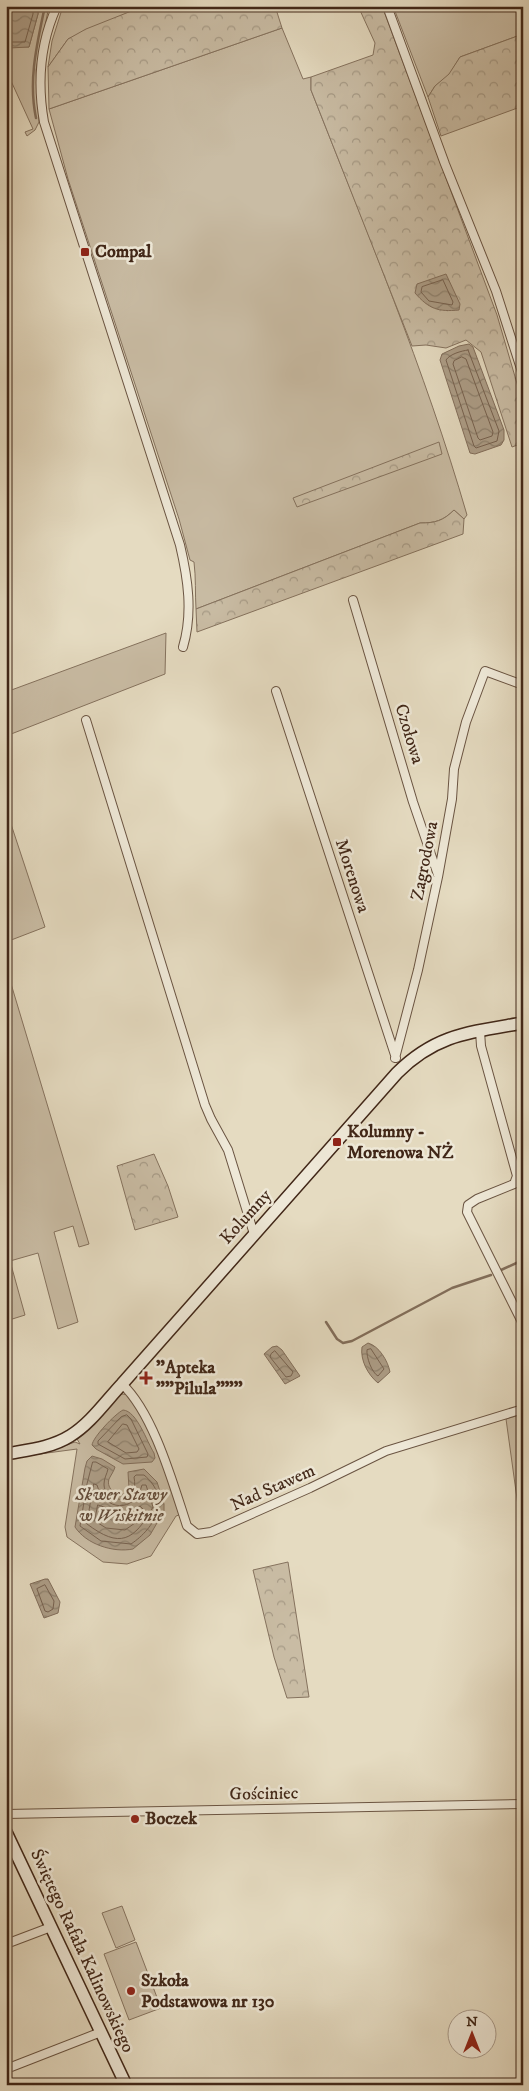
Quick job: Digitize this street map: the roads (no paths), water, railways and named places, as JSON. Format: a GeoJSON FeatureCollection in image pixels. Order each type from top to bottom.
{"type":"FeatureCollection","features":[{"type":"Feature","properties":{"kind":"street"},"geometry":{"type":"LineString","coordinates":[[51,20],[52,6]]}},
{"type":"Feature","properties":{"kind":"street"},"geometry":{"type":"LineString","coordinates":[[57,6],[44,47],[41,71],[40,95],[44,122],[180,546],[186,576],[189,610],[183,647]]}},
{"type":"Feature","properties":{"kind":"street"},"geometry":{"type":"LineString","coordinates":[[387,6],[445,164],[496,291],[523,375]]}},
{"type":"Feature","properties":{"kind":"street","name":"Czołowa"},"geometry":{"type":"LineString","coordinates":[[353,600],[413,802],[438,877]]}},
{"type":"Feature","properties":{"kind":"street","name":"Zagrodowa"},"geometry":{"type":"LineString","coordinates":[[395,1058],[418,970],[438,877],[452,799],[454,769],[466,722],[485,670],[523,685]]}},
{"type":"Feature","properties":{"kind":"street","name":"Morenowa"},"geometry":{"type":"LineString","coordinates":[[276,691],[395,1058],[403,1068]]}},
{"type":"Feature","properties":{"kind":"street"},"geometry":{"type":"LineString","coordinates":[[86,720],[210,1119],[228,1150],[254,1234]]}},
{"type":"Feature","properties":{"kind":"street","name":"Kolumny"},"geometry":{"type":"LineString","coordinates":[[6,1454],[47,1445],[71,1436],[122,1384],[403,1068],[420,1053],[442,1040],[523,1023]]}},
{"type":"Feature","properties":{"kind":"street"},"geometry":{"type":"LineString","coordinates":[[480,1031],[481,1046],[518,1176],[514,1184],[477,1199],[468,1204],[467,1209],[523,1324]]}},
{"type":"Feature","properties":{"kind":"street","name":"Nad Stawem"},"geometry":{"type":"LineString","coordinates":[[122,1384],[130,1392],[141,1409],[162,1452],[187,1526],[194,1533],[200,1535],[211,1532],[310,1488],[392,1449],[523,1409]]}},
{"type":"Feature","properties":{"kind":"street","name":"Gościniec"},"geometry":{"type":"LineString","coordinates":[[6,1814],[523,1804]]}},
{"type":"Feature","properties":{"kind":"street","name":"Świętego Rafała Kalinowskiego"},"geometry":{"type":"LineString","coordinates":[[6,1832],[126,2085]]}},
{"type":"Feature","properties":{"kind":"street"},"geometry":{"type":"LineString","coordinates":[[6,1944],[51,1927]]}},
{"type":"Feature","properties":{"kind":"street"},"geometry":{"type":"LineString","coordinates":[[6,2069],[101,2032]]}},
{"type":"Feature","properties":{"kind":"water"},"geometry":{"type":"Polygon","coordinates":[[[6,6],[38,6],[38,14],[29,47],[9,48],[7,46],[6,6]]]}},
{"type":"Feature","properties":{"kind":"water"},"geometry":{"type":"Polygon","coordinates":[[[446,274],[460,304],[459,310],[440,310],[434,308],[425,303],[415,293],[417,284],[446,274]]]}},
{"type":"Feature","properties":{"kind":"water"},"geometry":{"type":"Polygon","coordinates":[[[469,344],[473,347],[504,430],[504,440],[501,445],[475,454],[470,453],[440,360],[442,354],[459,346],[469,344]]]}},
{"type":"Feature","properties":{"kind":"water"},"geometry":{"type":"Polygon","coordinates":[[[368,1343],[376,1347],[385,1359],[390,1372],[378,1383],[368,1372],[362,1357],[362,1347],[368,1343]]]}},
{"type":"Feature","properties":{"kind":"water"},"geometry":{"type":"Polygon","coordinates":[[[277,1346],[282,1350],[300,1376],[285,1384],[264,1354],[272,1347],[277,1346]]]}},
{"type":"Feature","properties":{"kind":"water"},"geometry":{"type":"Polygon","coordinates":[[[123,1410],[133,1416],[141,1428],[154,1453],[155,1458],[152,1462],[123,1464],[92,1445],[105,1426],[123,1410]]]}},
{"type":"Feature","properties":{"kind":"water"},"geometry":{"type":"Polygon","coordinates":[[[92,1456],[102,1459],[115,1467],[109,1479],[109,1486],[116,1493],[126,1494],[129,1489],[128,1472],[144,1469],[157,1482],[164,1504],[164,1511],[150,1535],[133,1549],[117,1550],[101,1546],[86,1538],[75,1527],[85,1468],[87,1461],[92,1456]]]}},
{"type":"Feature","properties":{"kind":"water"},"geometry":{"type":"Polygon","coordinates":[[[48,1579],[60,1602],[58,1613],[44,1618],[30,1584],[48,1579]]]}},
{"type":"Feature","properties":{"kind":"waterway"},"geometry":{"type":"LineString","coordinates":[[36,118],[33,76],[45,6]]}},
{"type":"Feature","properties":{"kind":"waterway"},"geometry":{"type":"LineString","coordinates":[[501,1270],[523,1260]]}},
{"type":"Feature","properties":{"kind":"waterway"},"geometry":{"type":"LineString","coordinates":[[326,1322],[337,1339],[343,1343],[352,1341],[452,1288],[491,1275]]}},
{"type":"Feature","properties":{"kind":"place","name":"Compal"},"geometry":{"type":"Point","coordinates":[85,252]}},
{"type":"Feature","properties":{"kind":"place","name":"Kolumny - Morenowa NŻ"},"geometry":{"type":"Point","coordinates":[337,1142]}},
{"type":"Feature","properties":{"kind":"place","name":"\"Apteka \"\"Pilula\"\"\""},"geometry":{"type":"Point","coordinates":[146,1378]}},
{"type":"Feature","properties":{"kind":"place","name":"Boczek"},"geometry":{"type":"Point","coordinates":[135,1819]}},
{"type":"Feature","properties":{"kind":"place","name":"Szkoła Podstawowa nr 130"},"geometry":{"type":"Point","coordinates":[131,1991]}},
{"type":"Feature","properties":{"kind":"park label","name":"Skwer Stawy w Wiskitnie"},"geometry":{"type":"Point","coordinates":[121,1505]}}]}
